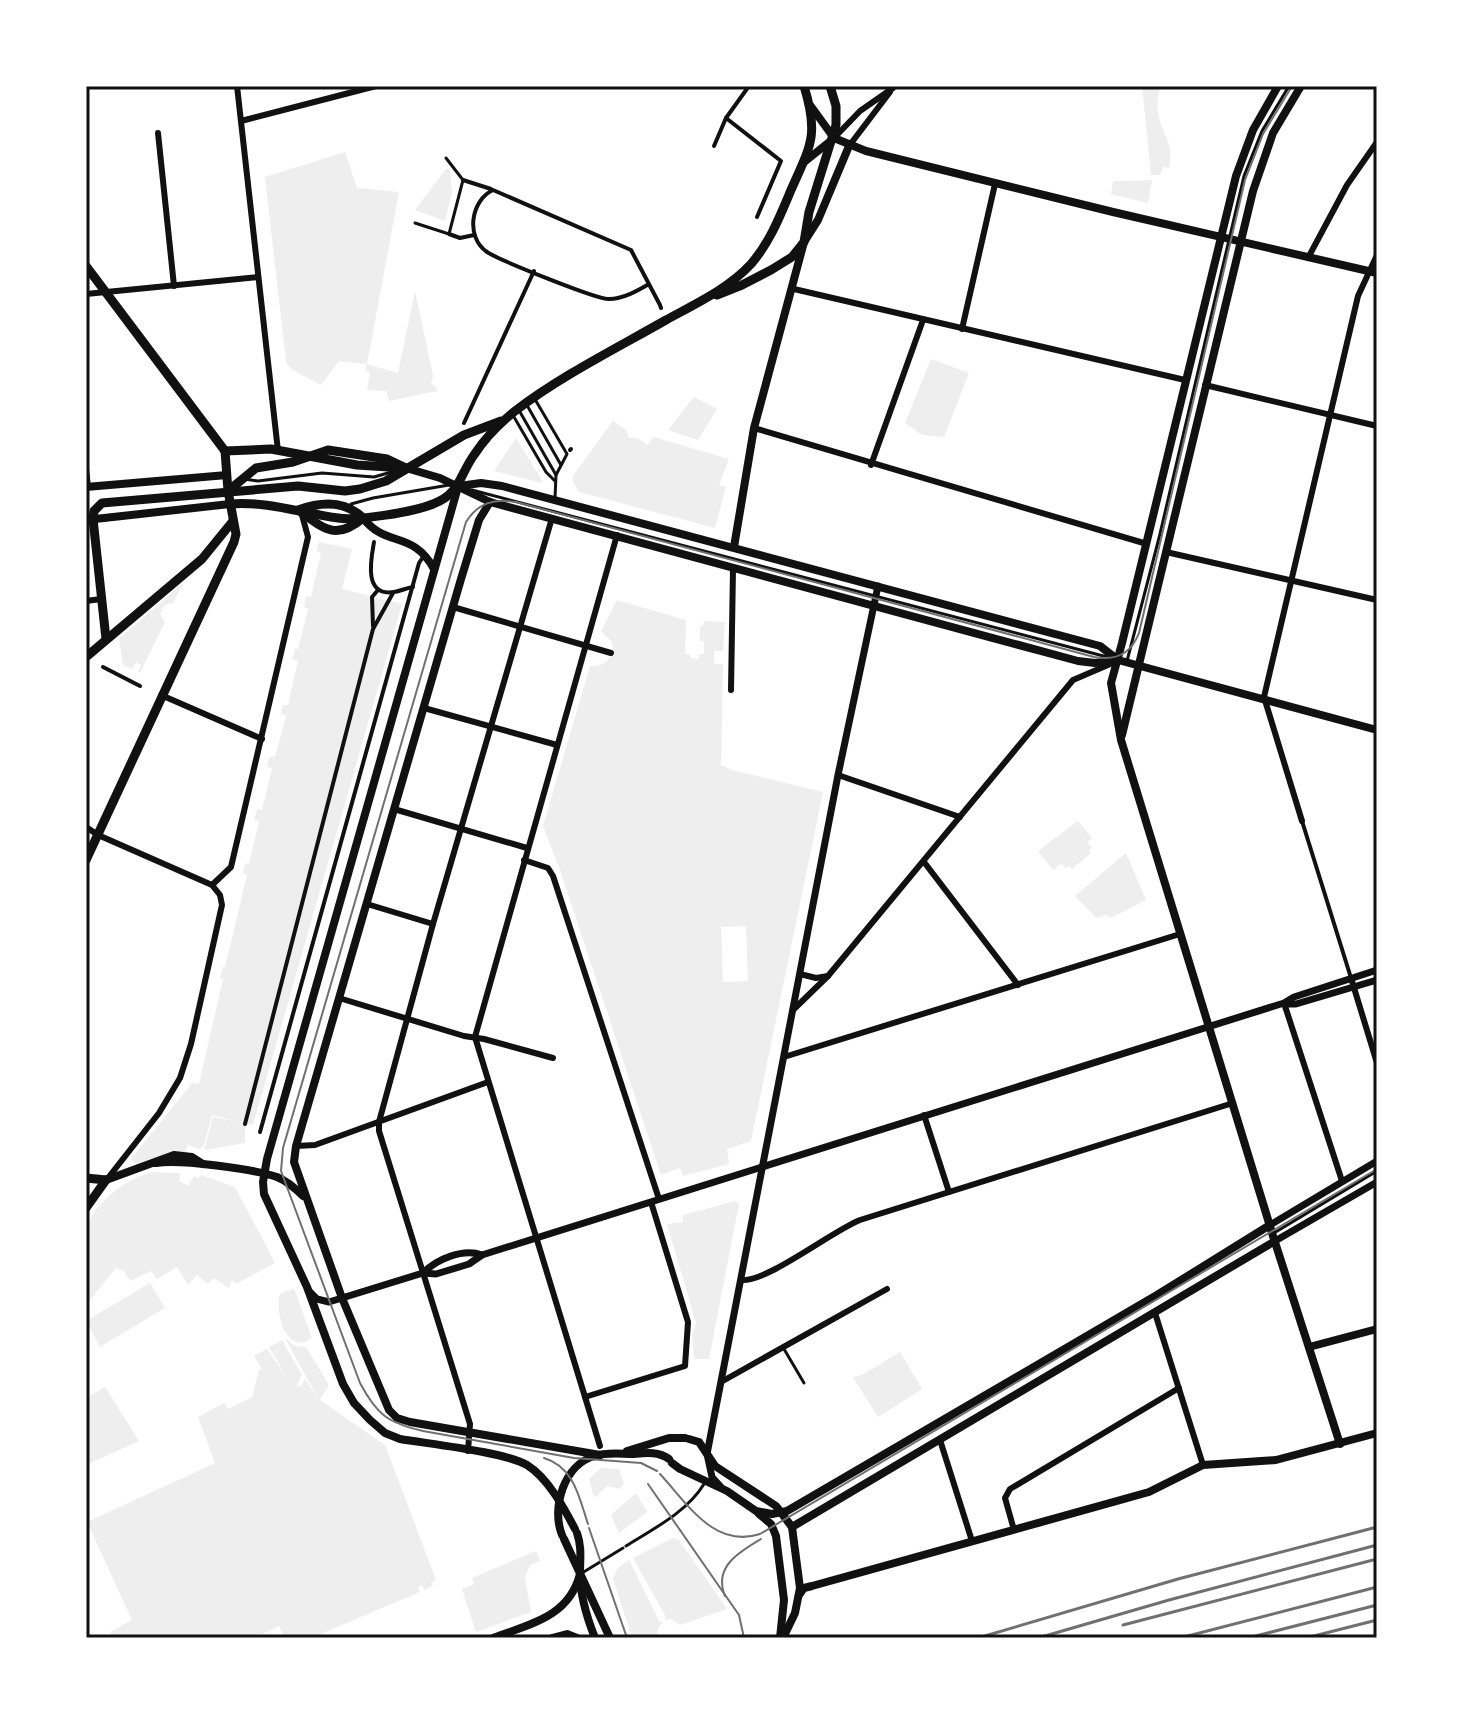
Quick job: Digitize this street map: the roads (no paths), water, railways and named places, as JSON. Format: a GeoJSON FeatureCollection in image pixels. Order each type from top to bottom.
{"type":"FeatureCollection","features":[{"type":"Feature","properties":{"kind":"main road"},"geometry":{"type":"LineString","coordinates":[[106,639],[90,520],[94,511],[106,502],[304,486],[356,490],[381,484],[459,437],[519,409],[737,277],[760,253],[774,229],[812,138],[804,86]]}},
{"type":"Feature","properties":{"kind":"main road"},"geometry":{"type":"LineString","coordinates":[[734,547],[754,428],[794,289],[809,212],[834,138],[837,115],[830,86]]}},
{"type":"Feature","properties":{"kind":"main road"},"geometry":{"type":"LineString","coordinates":[[1121,740],[1253,191],[1267,148],[1301,86]]}},
{"type":"Feature","properties":{"kind":"main road"},"geometry":{"type":"LineString","coordinates":[[1274,89],[1240,160],[1225,238],[1185,380],[1122,662],[1112,674],[1111,688],[1121,740],[1340,1444]]}},
{"type":"Feature","properties":{"kind":"main road"},"geometry":{"type":"LineString","coordinates":[[809,104],[834,138],[849,146],[995,184],[1373,272]]}},
{"type":"Feature","properties":{"kind":"main road"},"geometry":{"type":"LineString","coordinates":[[802,164],[834,138]]}},
{"type":"Feature","properties":{"kind":"main road"},"geometry":{"type":"LineString","coordinates":[[706,298],[734,289],[792,257],[820,217],[849,146]]}},
{"type":"Feature","properties":{"kind":"main road"},"geometry":{"type":"LineString","coordinates":[[86,266],[225,451],[236,534],[86,860]]}},
{"type":"Feature","properties":{"kind":"main road"},"geometry":{"type":"LineString","coordinates":[[519,409],[475,452],[459,486],[269,1152],[263,1175],[264,1194],[307,1287],[351,1398],[374,1424],[400,1439],[513,1460],[527,1465],[541,1477],[576,1531],[581,1551],[580,1574],[587,1617],[595,1638]]}},
{"type":"Feature","properties":{"kind":"main road"},"geometry":{"type":"LineString","coordinates":[[225,451],[258,449],[346,463],[406,468]]}},
{"type":"Feature","properties":{"kind":"main road"},"geometry":{"type":"LineString","coordinates":[[228,491],[256,468],[325,451],[338,450],[387,459],[552,518],[733,569],[1078,661],[1122,662],[1377,730]]}},
{"type":"Feature","properties":{"kind":"main road"},"geometry":{"type":"LineString","coordinates":[[87,487],[227,475],[241,478]]}},
{"type":"Feature","properties":{"kind":"main road"},"geometry":{"type":"LineString","coordinates":[[90,520],[230,504],[264,504],[333,518],[363,518],[428,506],[459,486],[493,484],[1100,646],[1122,662]]}},
{"type":"Feature","properties":{"kind":"main road"},"geometry":{"type":"LineString","coordinates":[[493,499],[479,520],[453,607],[296,1146],[295,1169],[386,1407],[395,1416],[405,1421],[471,1433],[618,1454],[657,1453],[680,1469],[723,1488],[771,1524],[776,1536],[784,1600],[781,1638]]}},
{"type":"Feature","properties":{"kind":"main road"},"geometry":{"type":"LineString","coordinates":[[298,510],[324,503],[343,506],[363,518],[376,531],[421,549],[434,569]]}},
{"type":"Feature","properties":{"kind":"main road"},"geometry":{"type":"LineString","coordinates":[[298,510],[331,531],[347,529],[363,518]]}},
{"type":"Feature","properties":{"kind":"main road"},"geometry":{"type":"LineString","coordinates":[[86,657],[202,559],[233,521]]}},
{"type":"Feature","properties":{"kind":"main road"},"geometry":{"type":"LineString","coordinates":[[86,1178],[106,1180],[156,1163],[203,1164],[283,1180],[306,1199]]}},
{"type":"Feature","properties":{"kind":"main road"},"geometry":{"type":"LineString","coordinates":[[86,1208],[106,1180]]}},
{"type":"Feature","properties":{"kind":"main road"},"geometry":{"type":"LineString","coordinates":[[792,1527],[1155,1313],[1272,1233]]}},
{"type":"Feature","properties":{"kind":"main road"},"geometry":{"type":"LineString","coordinates":[[754,1510],[767,1514],[783,1509],[1272,1233]]}},
{"type":"Feature","properties":{"kind":"main road"},"geometry":{"type":"LineString","coordinates":[[1309,1347],[1377,1329]]}},
{"type":"Feature","properties":{"kind":"main road"},"geometry":{"type":"LineString","coordinates":[[799,1595],[808,1587],[1149,1492],[1203,1465],[1276,1460],[1377,1433]]}},
{"type":"Feature","properties":{"kind":"main road"},"geometry":{"type":"LineString","coordinates":[[618,1454],[665,1439],[698,1441],[715,1466],[783,1509],[792,1527],[800,1581],[799,1595],[781,1638]]}},
{"type":"Feature","properties":{"kind":"main road"},"geometry":{"type":"LineString","coordinates":[[600,1451],[578,1467],[567,1481],[559,1502],[557,1522],[610,1638]]}},
{"type":"Feature","properties":{"kind":"main road"},"geometry":{"type":"LineString","coordinates":[[493,1638],[515,1634],[557,1612],[571,1597],[580,1574]]}},
{"type":"Feature","properties":{"kind":"main road"},"geometry":{"type":"LineString","coordinates":[[552,1638],[567,1634],[577,1638]]}},
{"type":"Feature","properties":{"kind":"street"},"geometry":{"type":"LineString","coordinates":[[237,86],[278,451]]}},
{"type":"Feature","properties":{"kind":"street"},"geometry":{"type":"LineString","coordinates":[[241,121],[376,86]]}},
{"type":"Feature","properties":{"kind":"street"},"geometry":{"type":"LineString","coordinates":[[714,146],[726,118],[749,86]]}},
{"type":"Feature","properties":{"kind":"street"},"geometry":{"type":"LineString","coordinates":[[1308,86],[1333,86]]}},
{"type":"Feature","properties":{"kind":"street"},"geometry":{"type":"LineString","coordinates":[[834,138],[860,111],[893,87]]}},
{"type":"Feature","properties":{"kind":"street"},"geometry":{"type":"LineString","coordinates":[[849,146],[893,87]]}},
{"type":"Feature","properties":{"kind":"street"},"geometry":{"type":"LineString","coordinates":[[726,118],[781,161],[757,217]]}},
{"type":"Feature","properties":{"kind":"street"},"geometry":{"type":"LineString","coordinates":[[158,133],[174,286]]}},
{"type":"Feature","properties":{"kind":"street"},"geometry":{"type":"LineString","coordinates":[[1308,258],[1347,185],[1377,142]]}},
{"type":"Feature","properties":{"kind":"street"},"geometry":{"type":"LineString","coordinates":[[463,180],[631,250],[661,308]]}},
{"type":"Feature","properties":{"kind":"street"},"geometry":{"type":"LineString","coordinates":[[962,329],[995,184]]}},
{"type":"Feature","properties":{"kind":"street"},"geometry":{"type":"LineString","coordinates":[[493,190],[479,201],[475,212],[474,235],[487,252],[600,299],[612,300],[649,284]]}},
{"type":"Feature","properties":{"kind":"street"},"geometry":{"type":"LineString","coordinates":[[449,234],[460,238],[474,235]]}},
{"type":"Feature","properties":{"kind":"street"},"geometry":{"type":"LineString","coordinates":[[1377,255],[1373,272],[1358,296],[1264,700],[1377,1063]]}},
{"type":"Feature","properties":{"kind":"street"},"geometry":{"type":"LineString","coordinates":[[464,423],[534,271]]}},
{"type":"Feature","properties":{"kind":"street"},"geometry":{"type":"LineString","coordinates":[[86,294],[258,277]]}},
{"type":"Feature","properties":{"kind":"street"},"geometry":{"type":"LineString","coordinates":[[794,289],[1185,380]]}},
{"type":"Feature","properties":{"kind":"street"},"geometry":{"type":"LineString","coordinates":[[871,465],[923,320]]}},
{"type":"Feature","properties":{"kind":"street"},"geometry":{"type":"LineString","coordinates":[[1205,385],[1377,426]]}},
{"type":"Feature","properties":{"kind":"street"},"geometry":{"type":"LineString","coordinates":[[754,428],[1147,544]]}},
{"type":"Feature","properties":{"kind":"street"},"geometry":{"type":"LineString","coordinates":[[86,469],[87,487]]}},
{"type":"Feature","properties":{"kind":"street"},"geometry":{"type":"LineString","coordinates":[[212,885],[231,867],[262,739],[308,537],[305,521],[298,510]]}},
{"type":"Feature","properties":{"kind":"street"},"geometry":{"type":"LineString","coordinates":[[468,1451],[471,1433],[379,1131],[379,1122],[433,924],[552,518]]}},
{"type":"Feature","properties":{"kind":"street"},"geometry":{"type":"LineString","coordinates":[[600,1451],[475,1037],[617,535]]}},
{"type":"Feature","properties":{"kind":"street"},"geometry":{"type":"LineString","coordinates":[[374,542],[370,577],[378,589],[393,593],[413,587]]}},
{"type":"Feature","properties":{"kind":"street"},"geometry":{"type":"LineString","coordinates":[[1166,552],[1377,600]]}},
{"type":"Feature","properties":{"kind":"street"},"geometry":{"type":"LineString","coordinates":[[260,1132],[423,556]]}},
{"type":"Feature","properties":{"kind":"street"},"geometry":{"type":"LineString","coordinates":[[731,690],[733,569]]}},
{"type":"Feature","properties":{"kind":"street"},"geometry":{"type":"LineString","coordinates":[[723,1488],[712,1477],[707,1454],[838,775],[878,586]]}},
{"type":"Feature","properties":{"kind":"street"},"geometry":{"type":"LineString","coordinates":[[245,1124],[373,629],[372,597],[378,589]]}},
{"type":"Feature","properties":{"kind":"street"},"geometry":{"type":"LineString","coordinates":[[373,629],[393,593]]}},
{"type":"Feature","properties":{"kind":"street"},"geometry":{"type":"LineString","coordinates":[[86,601],[101,599]]}},
{"type":"Feature","properties":{"kind":"street"},"geometry":{"type":"LineString","coordinates":[[453,607],[611,653]]}},
{"type":"Feature","properties":{"kind":"street"},"geometry":{"type":"LineString","coordinates":[[793,1010],[828,976],[1073,680],[1078,661]]}},
{"type":"Feature","properties":{"kind":"street"},"geometry":{"type":"LineString","coordinates":[[1073,680],[1122,662]]}},
{"type":"Feature","properties":{"kind":"street"},"geometry":{"type":"LineString","coordinates":[[103,667],[140,686]]}},
{"type":"Feature","properties":{"kind":"street"},"geometry":{"type":"LineString","coordinates":[[161,695],[262,739]]}},
{"type":"Feature","properties":{"kind":"street"},"geometry":{"type":"LineString","coordinates":[[424,708],[557,745]]}},
{"type":"Feature","properties":{"kind":"street"},"geometry":{"type":"LineString","coordinates":[[838,775],[960,817]]}},
{"type":"Feature","properties":{"kind":"street"},"geometry":{"type":"LineString","coordinates":[[394,809],[527,848]]}},
{"type":"Feature","properties":{"kind":"street"},"geometry":{"type":"LineString","coordinates":[[86,827],[212,885],[220,895],[222,908],[182,1073],[159,1113],[106,1180]]}},
{"type":"Feature","properties":{"kind":"street"},"geometry":{"type":"LineString","coordinates":[[86,834],[98,835]]}},
{"type":"Feature","properties":{"kind":"street"},"geometry":{"type":"LineString","coordinates":[[524,860],[548,868],[553,876],[655,1201],[688,1322],[685,1366],[585,1397]]}},
{"type":"Feature","properties":{"kind":"street"},"geometry":{"type":"LineString","coordinates":[[924,862],[1018,985]]}},
{"type":"Feature","properties":{"kind":"street"},"geometry":{"type":"LineString","coordinates":[[367,904],[433,924]]}},
{"type":"Feature","properties":{"kind":"street"},"geometry":{"type":"LineString","coordinates":[[784,1057],[1180,934]]}},
{"type":"Feature","properties":{"kind":"street"},"geometry":{"type":"LineString","coordinates":[[307,1287],[314,1297],[322,1301],[342,1298],[423,1273],[439,1273],[473,1263],[482,1255],[1209,1027],[1377,970]]}},
{"type":"Feature","properties":{"kind":"street"},"geometry":{"type":"LineString","coordinates":[[800,974],[816,978],[828,976]]}},
{"type":"Feature","properties":{"kind":"street"},"geometry":{"type":"LineString","coordinates":[[1284,1003],[1296,1004],[1377,980]]}},
{"type":"Feature","properties":{"kind":"street"},"geometry":{"type":"LineString","coordinates":[[339,998],[553,1058]]}},
{"type":"Feature","properties":{"kind":"street"},"geometry":{"type":"LineString","coordinates":[[1284,1003],[1342,1181]]}},
{"type":"Feature","properties":{"kind":"street"},"geometry":{"type":"LineString","coordinates":[[296,1146],[315,1145],[488,1082]]}},
{"type":"Feature","properties":{"kind":"street"},"geometry":{"type":"LineString","coordinates":[[741,1280],[751,1281],[759,1277],[850,1224],[1233,1103]]}},
{"type":"Feature","properties":{"kind":"street"},"geometry":{"type":"LineString","coordinates":[[924,1115],[949,1192]]}},
{"type":"Feature","properties":{"kind":"street"},"geometry":{"type":"LineString","coordinates":[[1272,1233],[1342,1181],[1377,1161]]}},
{"type":"Feature","properties":{"kind":"street"},"geometry":{"type":"LineString","coordinates":[[1272,1233],[1377,1182]]}},
{"type":"Feature","properties":{"kind":"street"},"geometry":{"type":"LineString","coordinates":[[721,1382],[887,1289]]}},
{"type":"Feature","properties":{"kind":"street"},"geometry":{"type":"LineString","coordinates":[[1155,1313],[1203,1465]]}},
{"type":"Feature","properties":{"kind":"street"},"geometry":{"type":"LineString","coordinates":[[1014,1530],[1005,1498],[1010,1489],[1179,1388]]}},
{"type":"Feature","properties":{"kind":"street"},"geometry":{"type":"LineString","coordinates":[[940,1440],[972,1541]]}},
{"type":"Feature","properties":{"kind":"lane"},"geometry":{"type":"LineString","coordinates":[[493,499],[1122,662],[1159,538],[1225,238],[1252,152],[1289,86]]}},
{"type":"Feature","properties":{"kind":"lane"},"geometry":{"type":"LineString","coordinates":[[415,223],[449,234],[463,180],[446,158]]}},
{"type":"Feature","properties":{"kind":"lane"},"geometry":{"type":"LineString","coordinates":[[519,409],[561,465]]}},
{"type":"Feature","properties":{"kind":"lane"},"geometry":{"type":"LineString","coordinates":[[519,409],[567,454],[556,475],[555,500]]}},
{"type":"Feature","properties":{"kind":"lane"},"geometry":{"type":"LineString","coordinates":[[519,409],[556,475]]}},
{"type":"Feature","properties":{"kind":"lane"},"geometry":{"type":"LineString","coordinates":[[519,409],[546,472],[555,481]]}},
{"type":"Feature","properties":{"kind":"lane"},"geometry":{"type":"LineString","coordinates":[[241,478],[258,481],[310,474],[374,477],[406,468]]}},
{"type":"Feature","properties":{"kind":"lane"},"geometry":{"type":"LineString","coordinates":[[343,506],[428,488],[459,486]]}},
{"type":"Feature","properties":{"kind":"lane"},"geometry":{"type":"LineString","coordinates":[[1272,1233],[1377,1171]]}},
{"type":"Feature","properties":{"kind":"lane"},"geometry":{"type":"LineString","coordinates":[[784,1349],[804,1383]]}},
{"type":"Feature","properties":{"kind":"lane"},"geometry":{"type":"LineString","coordinates":[[580,1574],[692,1500],[706,1481]]}},
{"type":"Feature","properties":{"kind":"tram line"},"geometry":{"type":"LineString","coordinates":[[657,1471],[641,1463],[574,1458],[423,1431],[401,1425],[385,1416],[372,1403],[360,1383],[281,1171],[283,1148],[466,522],[487,503],[516,502],[1094,657],[1115,657],[1127,651],[1139,633],[1245,180],[1263,134],[1292,86]]}},
{"type":"Feature","properties":{"kind":"tram line"},"geometry":{"type":"LineString","coordinates":[[660,1474],[691,1510],[715,1529],[744,1537],[760,1534],[1377,1169]]}},
{"type":"Feature","properties":{"kind":"tram line"},"geometry":{"type":"LineString","coordinates":[[544,1458],[554,1462],[569,1476],[588,1524]]}},
{"type":"Feature","properties":{"kind":"tram line"},"geometry":{"type":"LineString","coordinates":[[648,1484],[739,1615],[744,1638]]}},
{"type":"Feature","properties":{"kind":"tram line"},"geometry":{"type":"LineString","coordinates":[[589,1528],[627,1638]]}},
{"type":"Feature","properties":{"kind":"tram line"},"geometry":{"type":"LineString","coordinates":[[725,1596],[722,1586],[725,1569],[737,1555],[761,1539]]}},
{"type":"Feature","properties":{"kind":"railway"},"geometry":{"type":"LineString","coordinates":[[978,1638],[1178,1579],[1377,1527]]}},
{"type":"Feature","properties":{"kind":"railway"},"geometry":{"type":"LineString","coordinates":[[1038,1638],[1377,1545]]}},
{"type":"Feature","properties":{"kind":"railway"},"geometry":{"type":"LineString","coordinates":[[1123,1625],[1377,1559]]}},
{"type":"Feature","properties":{"kind":"railway"},"geometry":{"type":"LineString","coordinates":[[1180,1638],[1377,1587]]}},
{"type":"Feature","properties":{"kind":"railway"},"geometry":{"type":"LineString","coordinates":[[1248,1638],[1377,1605]]}},
{"type":"Feature","properties":{"kind":"railway"},"geometry":{"type":"LineString","coordinates":[[1306,1638],[1377,1620]]}}]}
